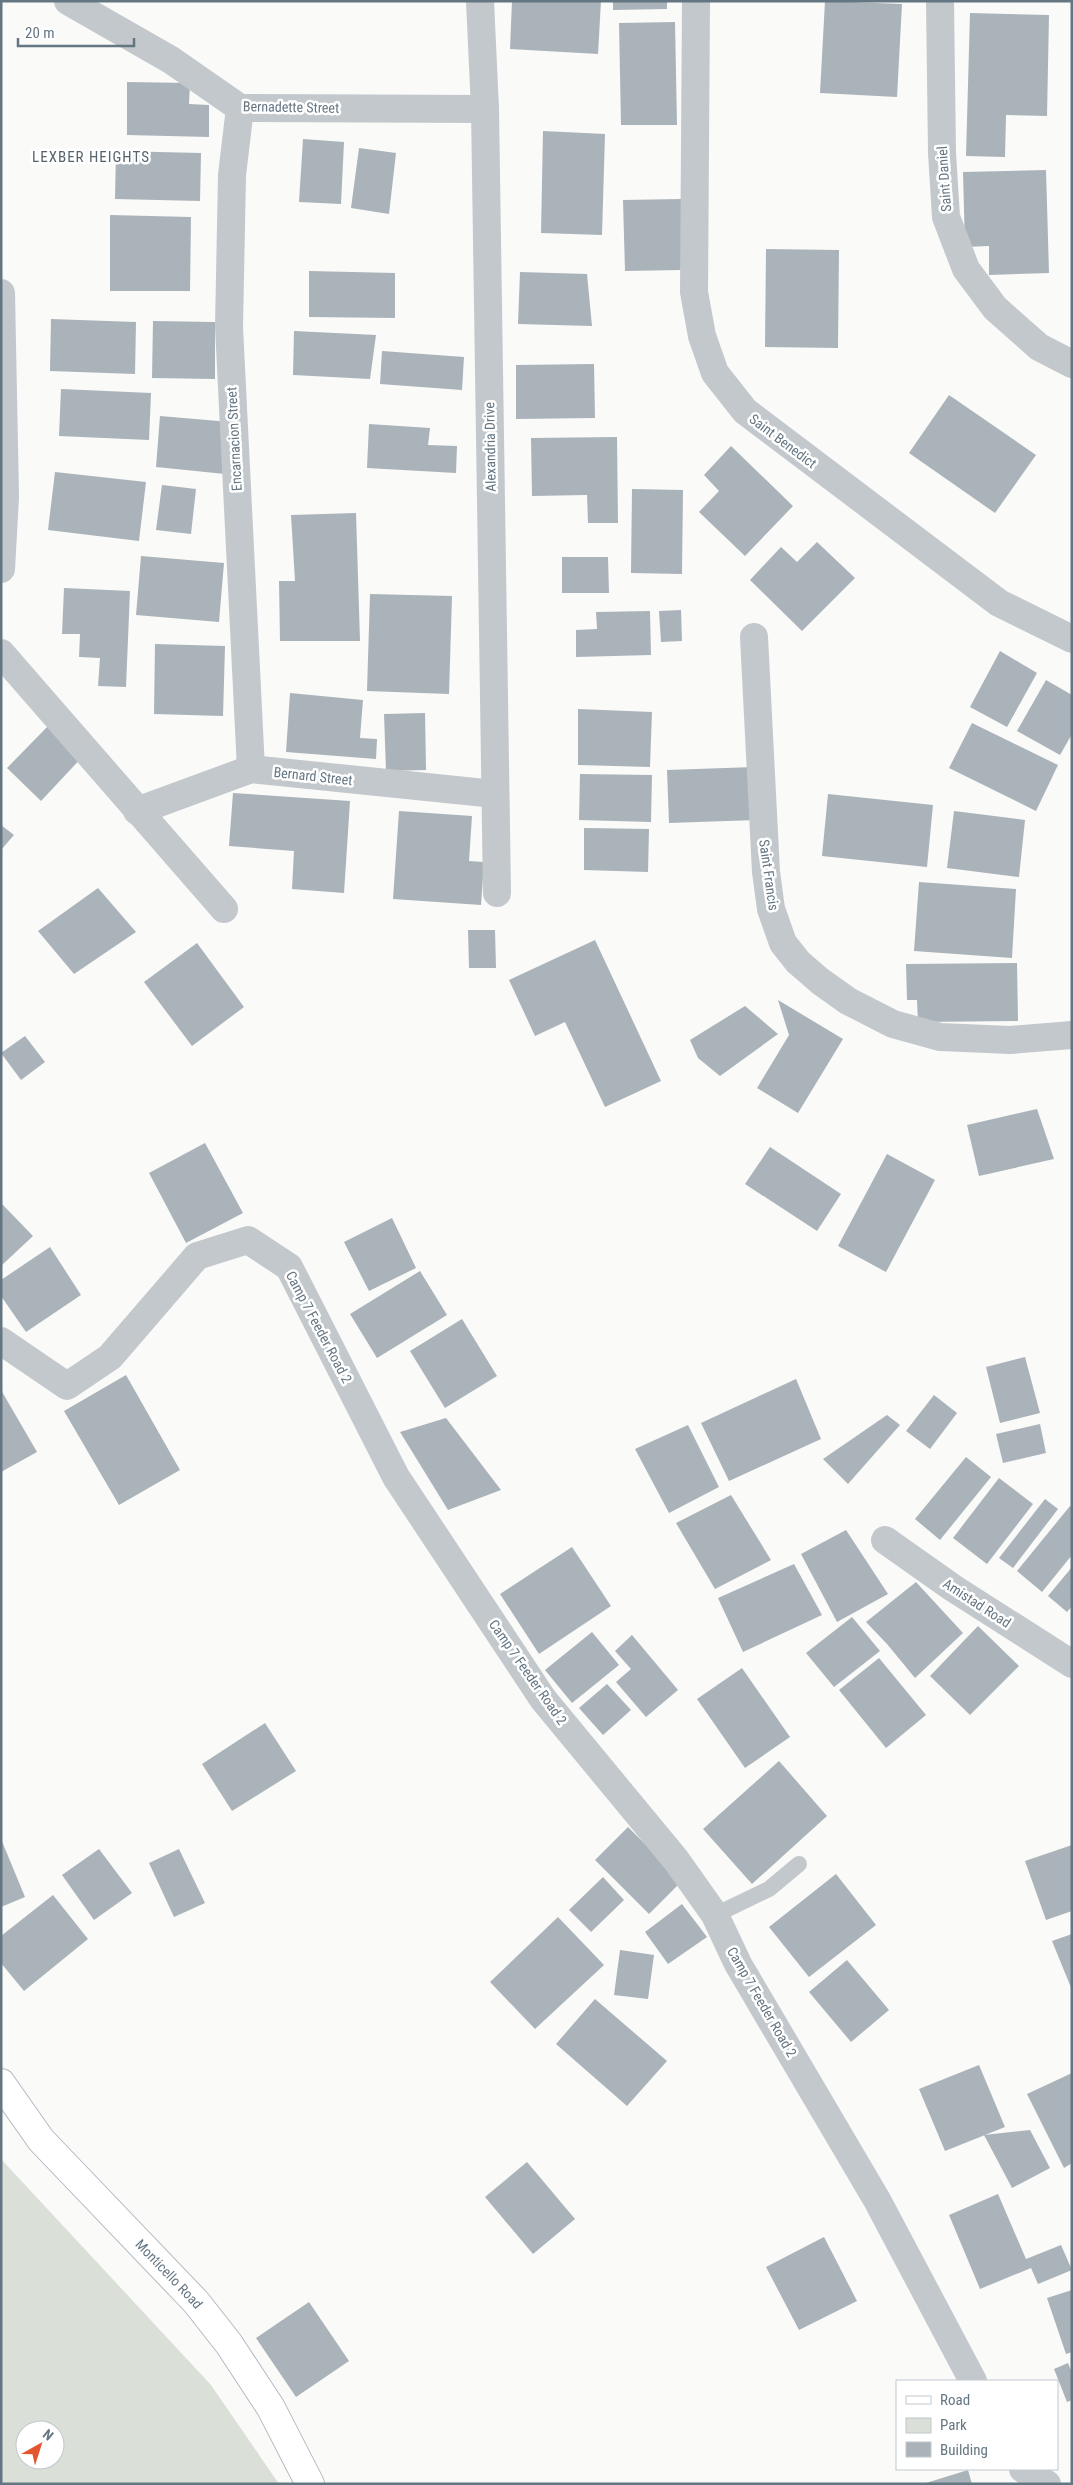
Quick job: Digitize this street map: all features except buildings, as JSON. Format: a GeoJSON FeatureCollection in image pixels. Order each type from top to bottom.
{"type":"FeatureCollection","features":[{"type":"Feature","properties":{"kind":"main road","name":"Monticello Road"},"geometry":{"type":"LineString","coordinates":[[1,2083],[41,2140],[190,2294],[229,2344],[271,2408],[310,2484]]}},
{"type":"Feature","properties":{"kind":"street","name":"Bernadette Street"},"geometry":{"type":"LineString","coordinates":[[68,1],[172,60],[240,108],[485,109]]}},
{"type":"Feature","properties":{"kind":"street","name":"Alexandria Drive"},"geometry":{"type":"LineString","coordinates":[[480,1],[485,109],[497,893]]}},
{"type":"Feature","properties":{"kind":"street","name":"Saint Benedict"},"geometry":{"type":"LineString","coordinates":[[696,1],[694,292],[702,336],[715,373],[744,412],[927,550],[999,603],[1072,639]]}},
{"type":"Feature","properties":{"kind":"street","name":"Saint Daniel"},"geometry":{"type":"LineString","coordinates":[[940,1],[942,153],[946,217],[966,268],[995,308],[1039,347],[1072,364]]}},
{"type":"Feature","properties":{"kind":"street","name":"Encarnacion Street"},"geometry":{"type":"LineString","coordinates":[[240,108],[232,174],[229,327],[251,770]]}},
{"type":"Feature","properties":{"kind":"street"},"geometry":{"type":"LineString","coordinates":[[1,293],[5,497],[1,570]]}},
{"type":"Feature","properties":{"kind":"street","name":"Saint Francis"},"geometry":{"type":"LineString","coordinates":[[754,637],[766,872],[772,909],[783,943],[798,962],[820,982],[848,1001],[893,1024],[940,1037],[1010,1040],[1072,1035]]}},
{"type":"Feature","properties":{"kind":"street"},"geometry":{"type":"LineString","coordinates":[[1,652],[224,909]]}},
{"type":"Feature","properties":{"kind":"street","name":"Bernard Street"},"geometry":{"type":"LineString","coordinates":[[138,811],[251,770],[495,794]]}},
{"type":"Feature","properties":{"kind":"street","name":"Camp 7 Feeder Road 2"},"geometry":{"type":"LineString","coordinates":[[1,1341],[67,1386],[110,1357],[197,1256],[248,1240],[289,1267],[396,1477],[543,1699],[676,1860],[714,1915],[738,1964],[876,2200],[972,2380]]}},
{"type":"Feature","properties":{"kind":"street","name":"Amistad Road"},"geometry":{"type":"LineString","coordinates":[[885,1540],[953,1588],[1072,1664]]}},
{"type":"Feature","properties":{"kind":"street"},"geometry":{"type":"LineString","coordinates":[[1025,2470],[1047,2484]]}},
{"type":"Feature","properties":{"kind":"lane"},"geometry":{"type":"LineString","coordinates":[[714,1915],[770,1889],[799,1864]]}},
{"type":"Feature","properties":{"kind":"green space"},"geometry":{"type":"Polygon","coordinates":[[[1,2159],[211,2385],[279,2484],[1,2484],[1,2159]]]}},
{"type":"Feature","properties":{"kind":"district","name":"LEXBER HEIGHTS"},"geometry":{"type":"Point","coordinates":[91,157]}}]}
